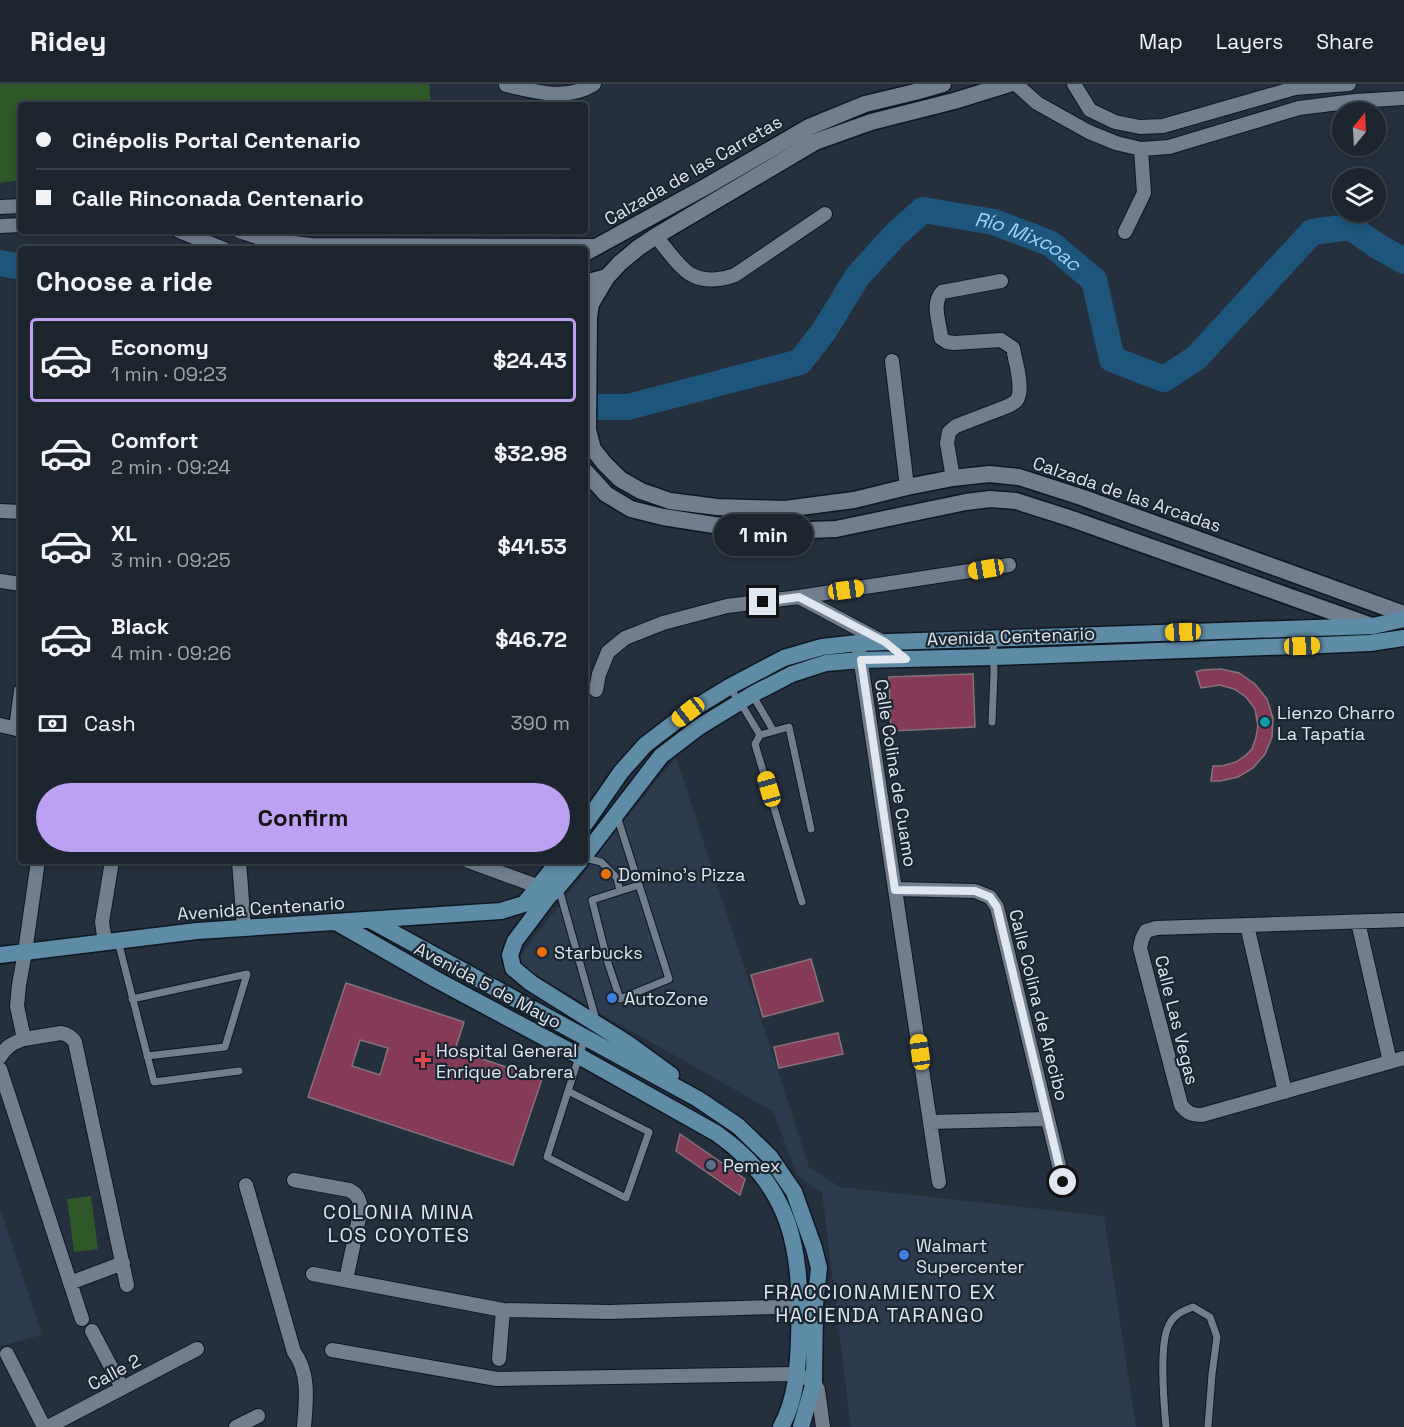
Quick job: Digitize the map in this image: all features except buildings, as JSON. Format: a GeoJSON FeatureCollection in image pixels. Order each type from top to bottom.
{"type":"FeatureCollection","features":[{"type":"Feature","properties":{"kind":"main road","name":"Avenida Centenario"},"geometry":{"type":"LineString","coordinates":[[588,852],[661,756],[699,727],[792,674],[885,642],[1373,626],[1404,620]]}},
{"type":"Feature","properties":{"kind":"main road","name":"Avenida Centenario"},"geometry":{"type":"LineString","coordinates":[[588,820],[621,772],[645,745],[688,712],[784,658],[822,647],[906,659],[1370,643],[1404,638]]}},
{"type":"Feature","properties":{"kind":"main road","name":"Avenida Centenario"},"geometry":{"type":"LineString","coordinates":[[548,890],[558,864]]}},
{"type":"Feature","properties":{"kind":"main road","name":"Avenida Centenario"},"geometry":{"type":"LineString","coordinates":[[0,955],[197,931],[501,911],[525,903],[548,890],[577,864]]}},
{"type":"Feature","properties":{"kind":"main road"},"geometry":{"type":"LineString","coordinates":[[548,890],[515,941],[510,955],[513,968],[531,983],[664,1069],[698,1099]]}},
{"type":"Feature","properties":{"kind":"main road","name":"Avenida 5 de Mayo"},"geometry":{"type":"LineString","coordinates":[[370,920],[698,1099],[732,1121],[770,1157],[782,1209],[794,1242],[808,1306],[814,1382],[801,1427]]}},
{"type":"Feature","properties":{"kind":"main road","name":"Avenida 5 de Mayo"},"geometry":{"type":"LineString","coordinates":[[336,922],[436,980],[579,1056],[716,1133],[775,1178]]}},
{"type":"Feature","properties":{"kind":"main road","name":"Avenida 5 de Mayo"},"geometry":{"type":"LineString","coordinates":[[782,1427],[797,1374],[808,1306]]}},
{"type":"Feature","properties":{"kind":"street"},"geometry":{"type":"LineString","coordinates":[[506,85],[539,93],[566,94],[587,89],[594,84]]}},
{"type":"Feature","properties":{"kind":"street","name":"Calzada de las Carretas"},"geometry":{"type":"LineString","coordinates":[[592,250],[809,127],[865,104],[943,84]]}},
{"type":"Feature","properties":{"kind":"street","name":"Calzada de las Carretas"},"geometry":{"type":"LineString","coordinates":[[588,282],[607,277],[620,263],[656,236],[815,142],[871,122],[1009,84]]}},
{"type":"Feature","properties":{"kind":"street"},"geometry":{"type":"LineString","coordinates":[[1016,84],[1037,103],[1089,132],[1116,143],[1141,149],[1169,147],[1299,108],[1404,98]]}},
{"type":"Feature","properties":{"kind":"street"},"geometry":{"type":"LineString","coordinates":[[1074,84],[1090,110],[1115,122],[1140,127],[1163,126],[1295,88],[1349,84]]}},
{"type":"Feature","properties":{"kind":"street"},"geometry":{"type":"LineString","coordinates":[[1354,84],[1355,101]]}},
{"type":"Feature","properties":{"kind":"street"},"geometry":{"type":"LineString","coordinates":[[1125,232],[1144,193],[1141,149]]}},
{"type":"Feature","properties":{"kind":"street"},"geometry":{"type":"LineString","coordinates":[[0,207],[18,206]]}},
{"type":"Feature","properties":{"kind":"street"},"geometry":{"type":"LineString","coordinates":[[656,236],[669,253],[692,275],[723,280],[735,275],[825,214]]}},
{"type":"Feature","properties":{"kind":"street"},"geometry":{"type":"LineString","coordinates":[[0,226],[18,225]]}},
{"type":"Feature","properties":{"kind":"street"},"geometry":{"type":"LineString","coordinates":[[186,234],[216,246]]}},
{"type":"Feature","properties":{"kind":"street","name":"Calzada de las Carretas"},"geometry":{"type":"LineString","coordinates":[[248,234],[266,240],[311,245],[367,246]]}},
{"type":"Feature","properties":{"kind":"street","name":"Calzada de las Arcadas"},"geometry":{"type":"LineString","coordinates":[[607,277],[591,304],[589,317],[588,430],[593,449],[604,464],[620,479],[641,491],[670,501],[717,507],[784,509],[854,501],[953,478],[989,474],[1019,477],[1081,497],[1404,614]]}},
{"type":"Feature","properties":{"kind":"street"},"geometry":{"type":"LineString","coordinates":[[953,478],[947,443],[949,432],[956,426],[1016,401],[1020,393],[1020,385],[1013,348],[1001,340],[947,342],[941,338],[935,304],[942,292],[1001,281]]}},
{"type":"Feature","properties":{"kind":"street"},"geometry":{"type":"LineString","coordinates":[[892,361],[907,487]]}},
{"type":"Feature","properties":{"kind":"street"},"geometry":{"type":"LineString","coordinates":[[588,474],[606,494],[632,509],[663,517],[714,525],[782,531],[836,528],[966,502],[990,499],[1016,501],[1404,638]]}},
{"type":"Feature","properties":{"kind":"street"},"geometry":{"type":"LineString","coordinates":[[1072,519],[1081,497]]}},
{"type":"Feature","properties":{"kind":"street"},"geometry":{"type":"LineString","coordinates":[[0,511],[18,512]]}},
{"type":"Feature","properties":{"kind":"street"},"geometry":{"type":"LineString","coordinates":[[596,690],[598,674],[608,652],[625,638],[663,623],[727,606],[1009,566]]}},
{"type":"Feature","properties":{"kind":"street"},"geometry":{"type":"LineString","coordinates":[[0,581],[18,584]]}},
{"type":"Feature","properties":{"kind":"street"},"geometry":{"type":"LineString","coordinates":[[799,597],[885,642],[906,659]]}},
{"type":"Feature","properties":{"kind":"street","name":"Calle Colina de Cuamo"},"geometry":{"type":"LineString","coordinates":[[860,652],[939,1182]]}},
{"type":"Feature","properties":{"kind":"street"},"geometry":{"type":"LineString","coordinates":[[0,724],[18,730]]}},
{"type":"Feature","properties":{"kind":"street"},"geometry":{"type":"LineString","coordinates":[[24,1039],[17,1006],[38,864]]}},
{"type":"Feature","properties":{"kind":"street"},"geometry":{"type":"LineString","coordinates":[[111,941],[102,922],[112,864]]}},
{"type":"Feature","properties":{"kind":"street"},"geometry":{"type":"LineString","coordinates":[[239,864],[244,928]]}},
{"type":"Feature","properties":{"kind":"street"},"geometry":{"type":"LineString","coordinates":[[476,864],[548,890]]}},
{"type":"Feature","properties":{"kind":"street","name":"Calle Colina de Arecibo"},"geometry":{"type":"LineString","coordinates":[[895,890],[975,891],[990,897],[997,907],[1063,1182]]}},
{"type":"Feature","properties":{"kind":"street","name":"Calle Las Vegas"},"geometry":{"type":"LineString","coordinates":[[1397,1060],[1202,1115],[1192,1115],[1180,1105],[1140,948],[1146,931],[1156,928],[1404,920]]}},
{"type":"Feature","properties":{"kind":"street"},"geometry":{"type":"LineString","coordinates":[[1358,922],[1397,1060]]}},
{"type":"Feature","properties":{"kind":"street"},"geometry":{"type":"LineString","coordinates":[[1247,925],[1285,1092]]}},
{"type":"Feature","properties":{"kind":"street"},"geometry":{"type":"LineString","coordinates":[[0,1057],[11,1044],[24,1039],[66,1034],[75,1041],[127,1285]]}},
{"type":"Feature","properties":{"kind":"street"},"geometry":{"type":"LineString","coordinates":[[0,1069],[82,1319]]}},
{"type":"Feature","properties":{"kind":"street"},"geometry":{"type":"LineString","coordinates":[[930,1122],[1048,1119]]}},
{"type":"Feature","properties":{"kind":"street"},"geometry":{"type":"LineString","coordinates":[[294,1180],[356,1193],[361,1208],[346,1280]]}},
{"type":"Feature","properties":{"kind":"street"},"geometry":{"type":"LineString","coordinates":[[246,1185],[294,1352],[302,1366],[307,1395],[304,1427]]}},
{"type":"Feature","properties":{"kind":"street"},"geometry":{"type":"LineString","coordinates":[[70,1283],[123,1263]]}},
{"type":"Feature","properties":{"kind":"street"},"geometry":{"type":"LineString","coordinates":[[313,1274],[503,1310],[609,1312],[808,1306]]}},
{"type":"Feature","properties":{"kind":"street"},"geometry":{"type":"LineString","coordinates":[[499,1359],[503,1310]]}},
{"type":"Feature","properties":{"kind":"street"},"geometry":{"type":"LineString","coordinates":[[92,1331],[122,1388]]}},
{"type":"Feature","properties":{"kind":"street","name":"Calle 2"},"geometry":{"type":"LineString","coordinates":[[46,1427],[197,1349]]}},
{"type":"Feature","properties":{"kind":"street"},"geometry":{"type":"LineString","coordinates":[[332,1350],[497,1379],[797,1374],[814,1382],[818,1390],[823,1427]]}},
{"type":"Feature","properties":{"kind":"street"},"geometry":{"type":"LineString","coordinates":[[8,1354],[46,1427]]}},
{"type":"Feature","properties":{"kind":"street"},"geometry":{"type":"LineString","coordinates":[[236,1427],[258,1416]]}},
{"type":"Feature","properties":{"kind":"lane"},"geometry":{"type":"LineString","coordinates":[[992,722],[993,639]]}},
{"type":"Feature","properties":{"kind":"lane"},"geometry":{"type":"LineString","coordinates":[[736,683],[773,730]]}},
{"type":"Feature","properties":{"kind":"lane"},"geometry":{"type":"LineString","coordinates":[[736,683],[747,698],[760,735]]}},
{"type":"Feature","properties":{"kind":"lane"},"geometry":{"type":"LineString","coordinates":[[802,902],[755,744],[760,735],[789,727],[811,829]]}},
{"type":"Feature","properties":{"kind":"lane"},"geometry":{"type":"LineString","coordinates":[[616,814],[639,885],[669,978],[620,999],[592,900],[639,885]]}},
{"type":"Feature","properties":{"kind":"lane"},"geometry":{"type":"LineString","coordinates":[[588,857],[601,862],[617,878],[620,891]]}},
{"type":"Feature","properties":{"kind":"lane"},"geometry":{"type":"LineString","coordinates":[[548,890],[598,1025]]}},
{"type":"Feature","properties":{"kind":"lane"},"geometry":{"type":"LineString","coordinates":[[111,941],[132,999],[154,1082],[239,1071]]}},
{"type":"Feature","properties":{"kind":"lane"},"geometry":{"type":"LineString","coordinates":[[132,999],[247,974],[225,1047],[147,1056]]}},
{"type":"Feature","properties":{"kind":"lane"},"geometry":{"type":"LineString","coordinates":[[568,1091],[649,1132],[626,1198],[548,1157],[568,1091],[585,1038]]}},
{"type":"Feature","properties":{"kind":"lane"},"geometry":{"type":"LineString","coordinates":[[1166,1427],[1162,1391],[1164,1342],[1169,1324],[1180,1312],[1193,1307],[1210,1317],[1217,1337],[1208,1427]]}},
{"type":"Feature","properties":{"kind":"shaded area"},"geometry":{"type":"Polygon","coordinates":[[[676,757],[809,1167],[840,1187],[1104,1216],[1136,1427],[851,1427],[822,1193],[797,1175],[773,1111],[596,1011],[522,966],[521,956],[530,942],[611,836],[676,757]]]}},
{"type":"Feature","properties":{"kind":"shaded area"},"geometry":{"type":"Polygon","coordinates":[[[0,1209],[42,1335],[0,1346],[0,1209]]]}},
{"type":"Feature","properties":{"kind":"green space"},"geometry":{"type":"Polygon","coordinates":[[[0,84],[429,84],[431,102],[18,102],[18,180],[0,183],[0,84]]]}},
{"type":"Feature","properties":{"kind":"green space"},"geometry":{"type":"Polygon","coordinates":[[[91,1196],[98,1249],[74,1252],[67,1199],[91,1196]]]}},
{"type":"Feature","properties":{"kind":"waterway","name":"Río Mixcoac"},"geometry":{"type":"LineString","coordinates":[[588,407],[628,407],[800,362],[824,331],[857,277],[895,235],[923,210],[994,222],[1051,244],[1094,280],[1112,359],[1164,379],[1196,358],[1312,232],[1350,227],[1404,261]]}},
{"type":"Feature","properties":{"kind":"waterway","name":"Río Mixcoac"},"geometry":{"type":"LineString","coordinates":[[0,263],[18,266]]}},
{"type":"Feature","properties":{"kind":"place","name":"Lienzo Charro La Tapatía"},"geometry":{"type":"Point","coordinates":[1265,722]}},
{"type":"Feature","properties":{"kind":"place","name":"Domino's Pizza"},"geometry":{"type":"Point","coordinates":[606,874]}},
{"type":"Feature","properties":{"kind":"place","name":"Starbucks"},"geometry":{"type":"Point","coordinates":[542,952]}},
{"type":"Feature","properties":{"kind":"place","name":"AutoZone"},"geometry":{"type":"Point","coordinates":[612,998]}},
{"type":"Feature","properties":{"kind":"place","name":"Hospital General Enrique Cabrera"},"geometry":{"type":"Point","coordinates":[423,1060]}},
{"type":"Feature","properties":{"kind":"place","name":"Pemex"},"geometry":{"type":"Point","coordinates":[711,1165]}},
{"type":"Feature","properties":{"kind":"place","name":"Walmart Supercenter"},"geometry":{"type":"Point","coordinates":[904,1255]}},
{"type":"Feature","properties":{"kind":"district","name":"COLONIA MINA LOS COYOTES"},"geometry":{"type":"Point","coordinates":[399,1224]}},
{"type":"Feature","properties":{"kind":"district","name":"FRACCIONAMIENTO EX HACIENDA TARANGO"},"geometry":{"type":"Point","coordinates":[880,1304]}},
{"type":"Feature","properties":{"kind":"route"},"geometry":{"type":"LineString","coordinates":[[763,602],[799,597],[885,642],[906,659],[861,660],[895,890],[975,891],[990,897],[997,907],[1063,1182]]}}]}
